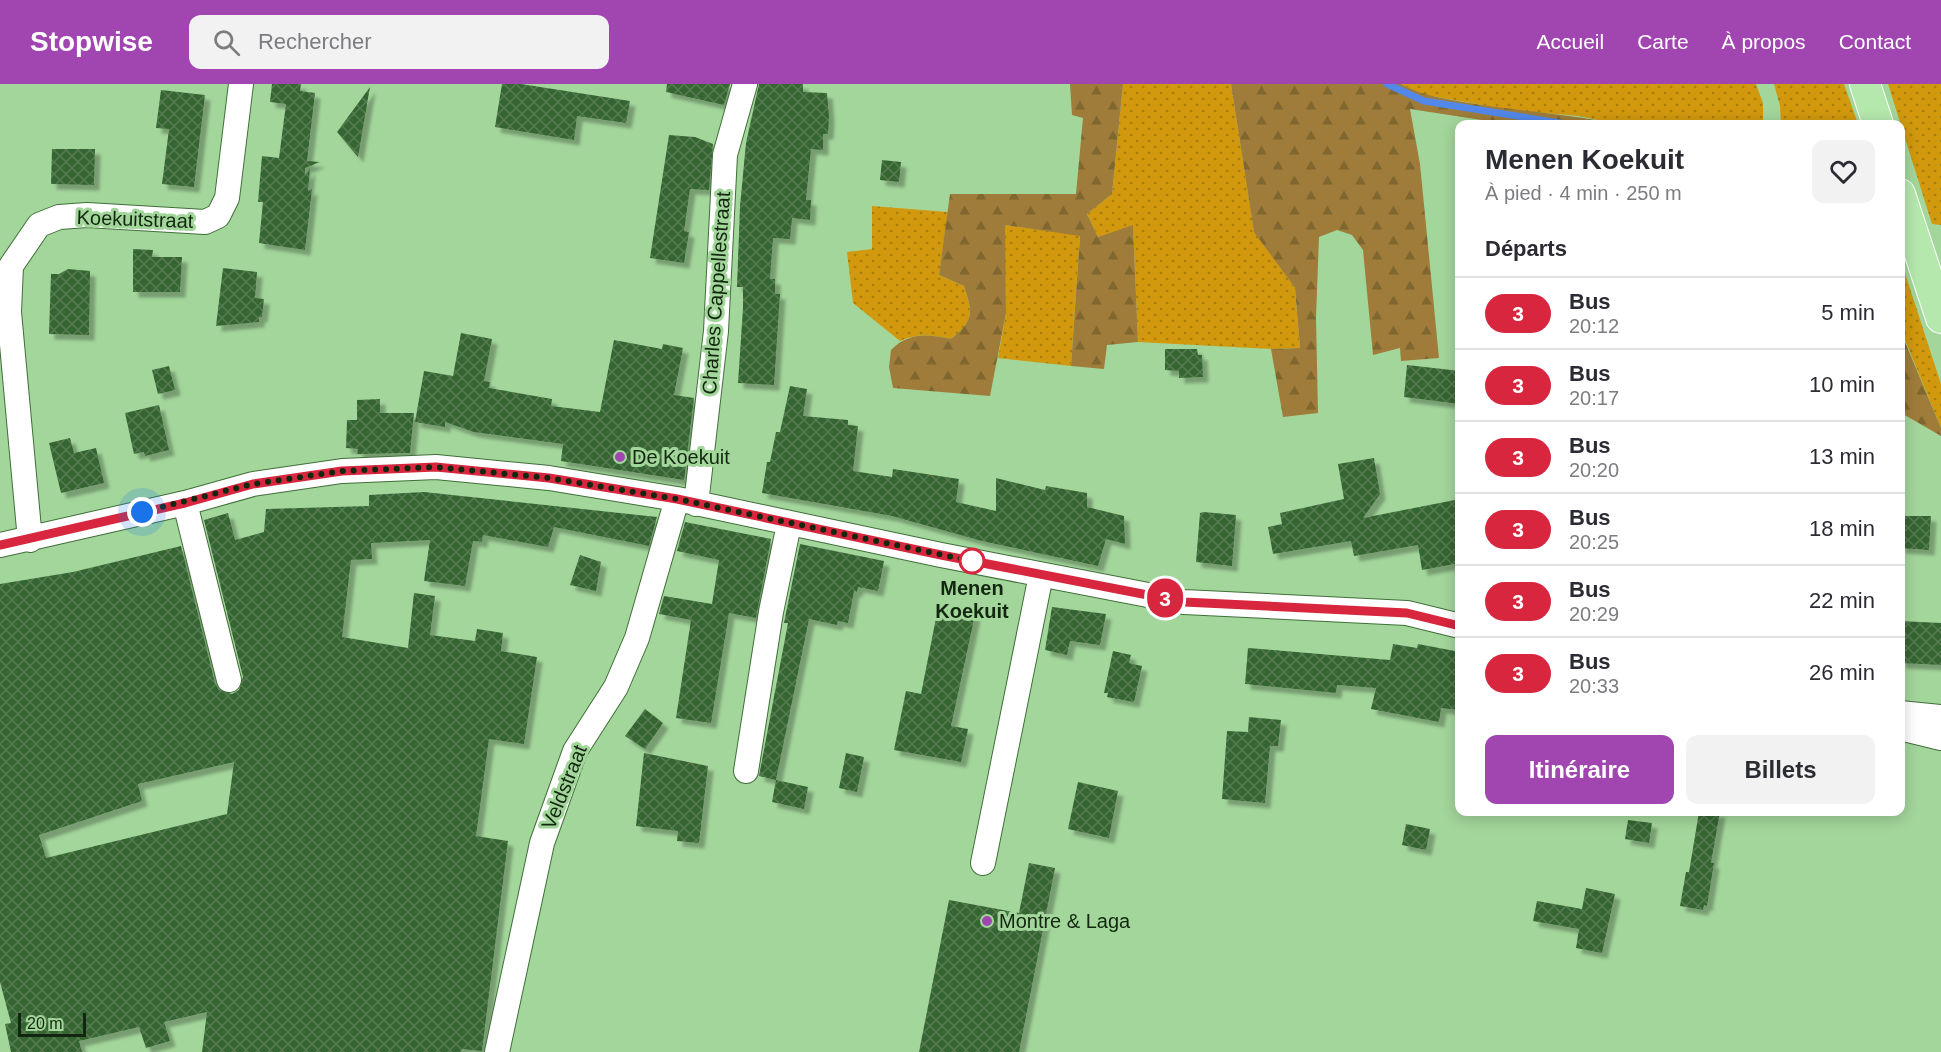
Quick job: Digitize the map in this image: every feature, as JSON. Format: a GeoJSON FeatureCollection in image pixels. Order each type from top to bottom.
{"type":"FeatureCollection","features":[{"type":"Feature","properties":{"kind":"main road"},"geometry":{"type":"LineString","coordinates":[[1865,84],[1877,120]]}},
{"type":"Feature","properties":{"kind":"main road"},"geometry":{"type":"LineString","coordinates":[[1905,209],[1941,318]]}},
{"type":"Feature","properties":{"kind":"street","name":"Koekuitstraat"},"geometry":{"type":"LineString","coordinates":[[30,540],[5,264],[39,225],[59,217],[87,215],[205,222],[218,216],[227,198],[241,84]]}},
{"type":"Feature","properties":{"kind":"street","name":"Charles Cappellestraat"},"geometry":{"type":"LineString","coordinates":[[687,502],[716,331],[725,156],[745,84]]}},
{"type":"Feature","properties":{"kind":"street"},"geometry":{"type":"LineString","coordinates":[[0,545],[185,503],[253,484],[342,471],[436,467],[549,478],[687,502],[1184,602],[1407,613],[1455,625]]}},
{"type":"Feature","properties":{"kind":"street","name":"Veldstraat"},"geometry":{"type":"LineString","coordinates":[[498,1052],[542,843],[575,751],[616,687],[637,638],[687,502]]}},
{"type":"Feature","properties":{"kind":"street"},"geometry":{"type":"LineString","coordinates":[[185,503],[229,680]]}},
{"type":"Feature","properties":{"kind":"street"},"geometry":{"type":"LineString","coordinates":[[746,771],[771,612],[789,524]]}},
{"type":"Feature","properties":{"kind":"street"},"geometry":{"type":"LineString","coordinates":[[983,863],[1041,575]]}},
{"type":"Feature","properties":{"kind":"street"},"geometry":{"type":"LineString","coordinates":[[1905,713],[1941,717]]}},
{"type":"Feature","properties":{"kind":"street"},"geometry":{"type":"LineString","coordinates":[[1905,729],[1941,738]]}},
{"type":"Feature","properties":{"kind":"shaded area"},"geometry":{"type":"Polygon","coordinates":[[[1123,84],[1231,84],[1254,231],[1295,288],[1300,348],[1271,349],[1138,342],[1133,226],[1098,237],[1087,214],[1112,194],[1123,84]]]}},
{"type":"Feature","properties":{"kind":"shaded area"},"geometry":{"type":"Polygon","coordinates":[[[1401,84],[1756,84],[1763,103],[1763,120],[1598,120],[1579,116],[1510,110],[1420,94],[1401,84]]]}},
{"type":"Feature","properties":{"kind":"shaded area"},"geometry":{"type":"Polygon","coordinates":[[[1774,84],[1844,84],[1857,120],[1781,120],[1780,106],[1774,84]]]}},
{"type":"Feature","properties":{"kind":"shaded area"},"geometry":{"type":"Polygon","coordinates":[[[1888,84],[1941,84],[1941,225],[1932,224],[1905,138],[1905,120],[1899,120],[1888,84]]]}},
{"type":"Feature","properties":{"kind":"shaded area"},"geometry":{"type":"Polygon","coordinates":[[[872,206],[948,212],[939,275],[964,286],[970,310],[968,321],[951,339],[925,336],[900,341],[853,303],[847,252],[872,249],[872,206]]]}},
{"type":"Feature","properties":{"kind":"shaded area"},"geometry":{"type":"Polygon","coordinates":[[[1004,225],[1080,235],[1071,366],[998,358],[1006,313],[1004,225]]]}},
{"type":"Feature","properties":{"kind":"shaded area"},"geometry":{"type":"Polygon","coordinates":[[[1905,273],[1941,384],[1941,428],[1905,340],[1905,273]]]}},
{"type":"Feature","properties":{"kind":"green space"},"geometry":{"type":"Polygon","coordinates":[[[1070,84],[1123,84],[1112,194],[1087,214],[1098,237],[1133,225],[1138,342],[1107,345],[1104,369],[1071,366],[1080,236],[1005,225],[1006,313],[990,396],[893,388],[889,367],[891,350],[912,337],[934,336],[951,339],[970,316],[964,286],[939,275],[950,194],[1076,194],[1083,118],[1072,115],[1070,84]]]}},
{"type":"Feature","properties":{"kind":"green space"},"geometry":{"type":"Polygon","coordinates":[[[1231,84],[1401,84],[1447,99],[1594,120],[1482,120],[1410,109],[1420,164],[1439,358],[1401,361],[1400,348],[1373,355],[1363,250],[1352,235],[1337,230],[1319,237],[1316,318],[1318,413],[1283,417],[1271,349],[1300,348],[1295,288],[1254,232],[1231,84]]]}},
{"type":"Feature","properties":{"kind":"green space"},"geometry":{"type":"Polygon","coordinates":[[[1905,342],[1941,428],[1941,436],[1905,415],[1905,342]]]}},
{"type":"Feature","properties":{"kind":"building"},"geometry":{"type":"Polygon","coordinates":[[[272,84],[301,84],[300,91],[315,93],[307,161],[320,162],[305,168],[305,175],[310,168],[308,191],[312,189],[305,250],[259,243],[263,202],[258,202],[262,156],[279,158],[286,104],[270,102],[272,84]]]}},
{"type":"Feature","properties":{"kind":"building"},"geometry":{"type":"Polygon","coordinates":[[[502,84],[521,84],[630,101],[626,123],[577,116],[574,140],[495,127],[502,84]]]}},
{"type":"Feature","properties":{"kind":"building"},"geometry":{"type":"Polygon","coordinates":[[[667,84],[730,84],[724,105],[666,92],[667,84]]]}},
{"type":"Feature","properties":{"kind":"building"},"geometry":{"type":"Polygon","coordinates":[[[759,84],[803,84],[803,92],[827,93],[829,117],[828,134],[823,134],[823,150],[811,149],[806,200],[811,200],[810,220],[792,218],[790,239],[773,238],[770,279],[775,279],[775,294],[780,294],[774,385],[738,383],[743,308],[743,287],[737,287],[740,206],[746,143],[759,84]]]}},
{"type":"Feature","properties":{"kind":"building"},"geometry":{"type":"Polygon","coordinates":[[[370,87],[358,157],[337,132],[370,87]]]}},
{"type":"Feature","properties":{"kind":"building"},"geometry":{"type":"Polygon","coordinates":[[[161,90],[205,95],[194,187],[162,184],[169,129],[156,128],[161,90]]]}},
{"type":"Feature","properties":{"kind":"building"},"geometry":{"type":"Polygon","coordinates":[[[669,135],[695,137],[713,144],[709,190],[690,189],[684,231],[689,232],[684,263],[650,258],[669,135]]]}},
{"type":"Feature","properties":{"kind":"building"},"geometry":{"type":"Polygon","coordinates":[[[52,149],[95,149],[94,185],[51,184],[52,149]]]}},
{"type":"Feature","properties":{"kind":"building"},"geometry":{"type":"Polygon","coordinates":[[[882,160],[901,162],[899,182],[880,180],[882,160]]]}},
{"type":"Feature","properties":{"kind":"building"},"geometry":{"type":"Polygon","coordinates":[[[133,249],[153,250],[152,257],[182,257],[180,292],[133,292],[133,249]]]}},
{"type":"Feature","properties":{"kind":"building"},"geometry":{"type":"Polygon","coordinates":[[[223,268],[257,272],[255,298],[264,299],[262,317],[259,317],[259,322],[216,326],[223,268]]]}},
{"type":"Feature","properties":{"kind":"building"},"geometry":{"type":"Polygon","coordinates":[[[68,269],[90,271],[89,335],[49,334],[51,274],[59,274],[68,269]]]}},
{"type":"Feature","properties":{"kind":"building"},"geometry":{"type":"Polygon","coordinates":[[[461,333],[492,339],[484,381],[490,382],[489,388],[552,399],[551,406],[600,412],[614,340],[662,349],[663,344],[683,348],[674,395],[694,398],[684,480],[561,461],[563,444],[474,432],[445,422],[445,427],[415,422],[424,371],[453,376],[461,333]]]}},
{"type":"Feature","properties":{"kind":"building"},"geometry":{"type":"Polygon","coordinates":[[[1165,349],[1197,349],[1198,355],[1202,355],[1203,377],[1179,378],[1179,371],[1165,370],[1165,349]]]}},
{"type":"Feature","properties":{"kind":"building"},"geometry":{"type":"Polygon","coordinates":[[[1407,365],[1455,370],[1455,403],[1404,397],[1407,365]]]}},
{"type":"Feature","properties":{"kind":"building"},"geometry":{"type":"Polygon","coordinates":[[[169,366],[175,390],[158,394],[152,370],[169,366]]]}},
{"type":"Feature","properties":{"kind":"building"},"geometry":{"type":"Polygon","coordinates":[[[790,386],[807,389],[803,416],[848,420],[848,425],[858,426],[853,471],[892,477],[893,469],[959,479],[956,502],[996,511],[996,478],[1045,490],[1046,486],[1087,493],[1087,507],[1124,516],[1125,544],[1106,539],[1098,566],[982,541],[892,516],[762,493],[767,462],[770,462],[776,432],[780,432],[790,386]]]}},
{"type":"Feature","properties":{"kind":"building"},"geometry":{"type":"Polygon","coordinates":[[[380,399],[380,413],[414,413],[410,453],[357,454],[358,449],[346,448],[347,420],[357,420],[357,400],[380,399]]]}},
{"type":"Feature","properties":{"kind":"building"},"geometry":{"type":"Polygon","coordinates":[[[159,405],[169,450],[145,456],[144,452],[134,454],[125,413],[159,405]]]}},
{"type":"Feature","properties":{"kind":"building"},"geometry":{"type":"Polygon","coordinates":[[[70,438],[74,453],[96,448],[104,483],[61,493],[49,443],[70,438]]]}},
{"type":"Feature","properties":{"kind":"building"},"geometry":{"type":"Polygon","coordinates":[[[1374,458],[1380,494],[1363,518],[1455,500],[1455,564],[1422,570],[1418,545],[1354,556],[1351,541],[1273,554],[1268,527],[1282,524],[1280,513],[1344,499],[1338,464],[1374,458]]]}},
{"type":"Feature","properties":{"kind":"building"},"geometry":{"type":"Polygon","coordinates":[[[424,492],[657,517],[649,546],[554,527],[548,547],[483,535],[482,542],[473,541],[465,586],[424,581],[430,540],[371,543],[372,559],[351,560],[342,637],[408,648],[414,593],[435,596],[430,635],[475,641],[477,629],[503,633],[501,651],[537,657],[524,744],[489,739],[476,836],[508,841],[482,1051],[462,1049],[461,1052],[202,1052],[207,1012],[164,1022],[170,1041],[146,1048],[139,1027],[79,1041],[82,1052],[11,1052],[5,1024],[11,1023],[0,982],[0,584],[73,572],[181,546],[215,683],[219,690],[232,694],[239,690],[243,677],[204,520],[228,513],[235,540],[264,532],[266,509],[369,506],[369,495],[424,492]],[[234,762],[138,784],[142,801],[39,835],[46,858],[227,814],[234,762]]]}},
{"type":"Feature","properties":{"kind":"building"},"geometry":{"type":"Polygon","coordinates":[[[1200,513],[1236,515],[1232,566],[1196,562],[1200,513]]]}},
{"type":"Feature","properties":{"kind":"building"},"geometry":{"type":"Polygon","coordinates":[[[1905,516],[1931,516],[1929,550],[1905,548],[1905,516]]]}},
{"type":"Feature","properties":{"kind":"building"},"geometry":{"type":"Polygon","coordinates":[[[685,522],[771,539],[756,618],[729,613],[711,723],[676,718],[691,620],[659,614],[664,596],[712,604],[719,560],[677,551],[685,522]]]}},
{"type":"Feature","properties":{"kind":"building"},"geometry":{"type":"Polygon","coordinates":[[[800,544],[884,561],[878,591],[858,587],[857,592],[854,591],[848,623],[838,621],[837,625],[809,619],[776,780],[759,776],[788,623],[784,623],[800,544]]]}},
{"type":"Feature","properties":{"kind":"building"},"geometry":{"type":"Polygon","coordinates":[[[580,555],[601,562],[596,591],[570,585],[580,555]]]}},
{"type":"Feature","properties":{"kind":"building"},"geometry":{"type":"Polygon","coordinates":[[[1052,607],[1106,614],[1100,645],[1070,641],[1067,655],[1045,650],[1052,607]]]}},
{"type":"Feature","properties":{"kind":"building"},"geometry":{"type":"Polygon","coordinates":[[[938,608],[975,615],[951,726],[968,729],[961,762],[894,750],[906,691],[921,694],[938,608]]]}},
{"type":"Feature","properties":{"kind":"building"},"geometry":{"type":"Polygon","coordinates":[[[1905,621],[1941,623],[1941,665],[1905,663],[1905,621]]]}},
{"type":"Feature","properties":{"kind":"building"},"geometry":{"type":"Polygon","coordinates":[[[1393,644],[1417,648],[1418,644],[1455,651],[1455,709],[1441,708],[1439,722],[1371,709],[1376,688],[1337,685],[1336,693],[1245,684],[1248,648],[1390,660],[1393,644]]]}},
{"type":"Feature","properties":{"kind":"building"},"geometry":{"type":"Polygon","coordinates":[[[1113,651],[1131,655],[1129,663],[1142,666],[1134,702],[1107,697],[1108,693],[1104,693],[1113,651]]]}},
{"type":"Feature","properties":{"kind":"building"},"geometry":{"type":"Polygon","coordinates":[[[645,709],[663,723],[645,749],[625,736],[645,709]]]}},
{"type":"Feature","properties":{"kind":"building"},"geometry":{"type":"Polygon","coordinates":[[[1249,717],[1281,720],[1278,746],[1270,746],[1265,803],[1222,799],[1227,731],[1248,732],[1249,717]]]}},
{"type":"Feature","properties":{"kind":"building"},"geometry":{"type":"Polygon","coordinates":[[[644,753],[708,766],[699,843],[677,841],[678,831],[636,826],[644,753]]]}},
{"type":"Feature","properties":{"kind":"building"},"geometry":{"type":"Polygon","coordinates":[[[846,753],[864,757],[857,792],[839,788],[846,753]]]}},
{"type":"Feature","properties":{"kind":"building"},"geometry":{"type":"Polygon","coordinates":[[[776,780],[808,787],[804,809],[772,802],[776,780]]]}},
{"type":"Feature","properties":{"kind":"building"},"geometry":{"type":"Polygon","coordinates":[[[1078,782],[1118,791],[1109,838],[1068,829],[1078,782]]]}},
{"type":"Feature","properties":{"kind":"building"},"geometry":{"type":"Polygon","coordinates":[[[1698,816],[1719,816],[1711,863],[1714,863],[1707,906],[1704,905],[1703,910],[1680,906],[1686,872],[1689,872],[1698,816]]]}},
{"type":"Feature","properties":{"kind":"building"},"geometry":{"type":"Polygon","coordinates":[[[1628,820],[1652,823],[1649,843],[1625,839],[1628,820]]]}},
{"type":"Feature","properties":{"kind":"building"},"geometry":{"type":"Polygon","coordinates":[[[1406,824],[1430,829],[1426,850],[1402,845],[1406,824]]]}},
{"type":"Feature","properties":{"kind":"building"},"geometry":{"type":"Polygon","coordinates":[[[1029,863],[1055,868],[1019,1052],[919,1052],[949,900],[1019,913],[1029,863]]]}},
{"type":"Feature","properties":{"kind":"building"},"geometry":{"type":"Polygon","coordinates":[[[1586,888],[1615,894],[1602,953],[1576,948],[1579,929],[1533,921],[1537,901],[1582,909],[1586,888]]]}},
{"type":"Feature","properties":{"kind":"waterway"},"geometry":{"type":"LineString","coordinates":[[1387,84],[1424,101],[1541,120]]}},
{"type":"Feature","properties":{"kind":"bus line","name":"3"},"geometry":{"type":"LineString","coordinates":[[0,545],[185,503],[253,484],[342,471],[436,467],[549,478],[677,499],[941,555],[1184,602],[1407,613],[1455,625]]}},
{"type":"Feature","properties":{"kind":"place","name":"De Koekuit"},"geometry":{"type":"Point","coordinates":[620,457]}},
{"type":"Feature","properties":{"kind":"place","name":"Menen Koekuit"},"geometry":{"type":"Point","coordinates":[972,561]}},
{"type":"Feature","properties":{"kind":"place","name":"Montre & Laga"},"geometry":{"type":"Point","coordinates":[987,921]}},
{"type":"Feature","properties":{"kind":"route"},"geometry":{"type":"LineString","coordinates":[[142,512],[253,484],[342,471],[436,467],[549,478],[677,499],[981,563],[972,561]]}}]}
